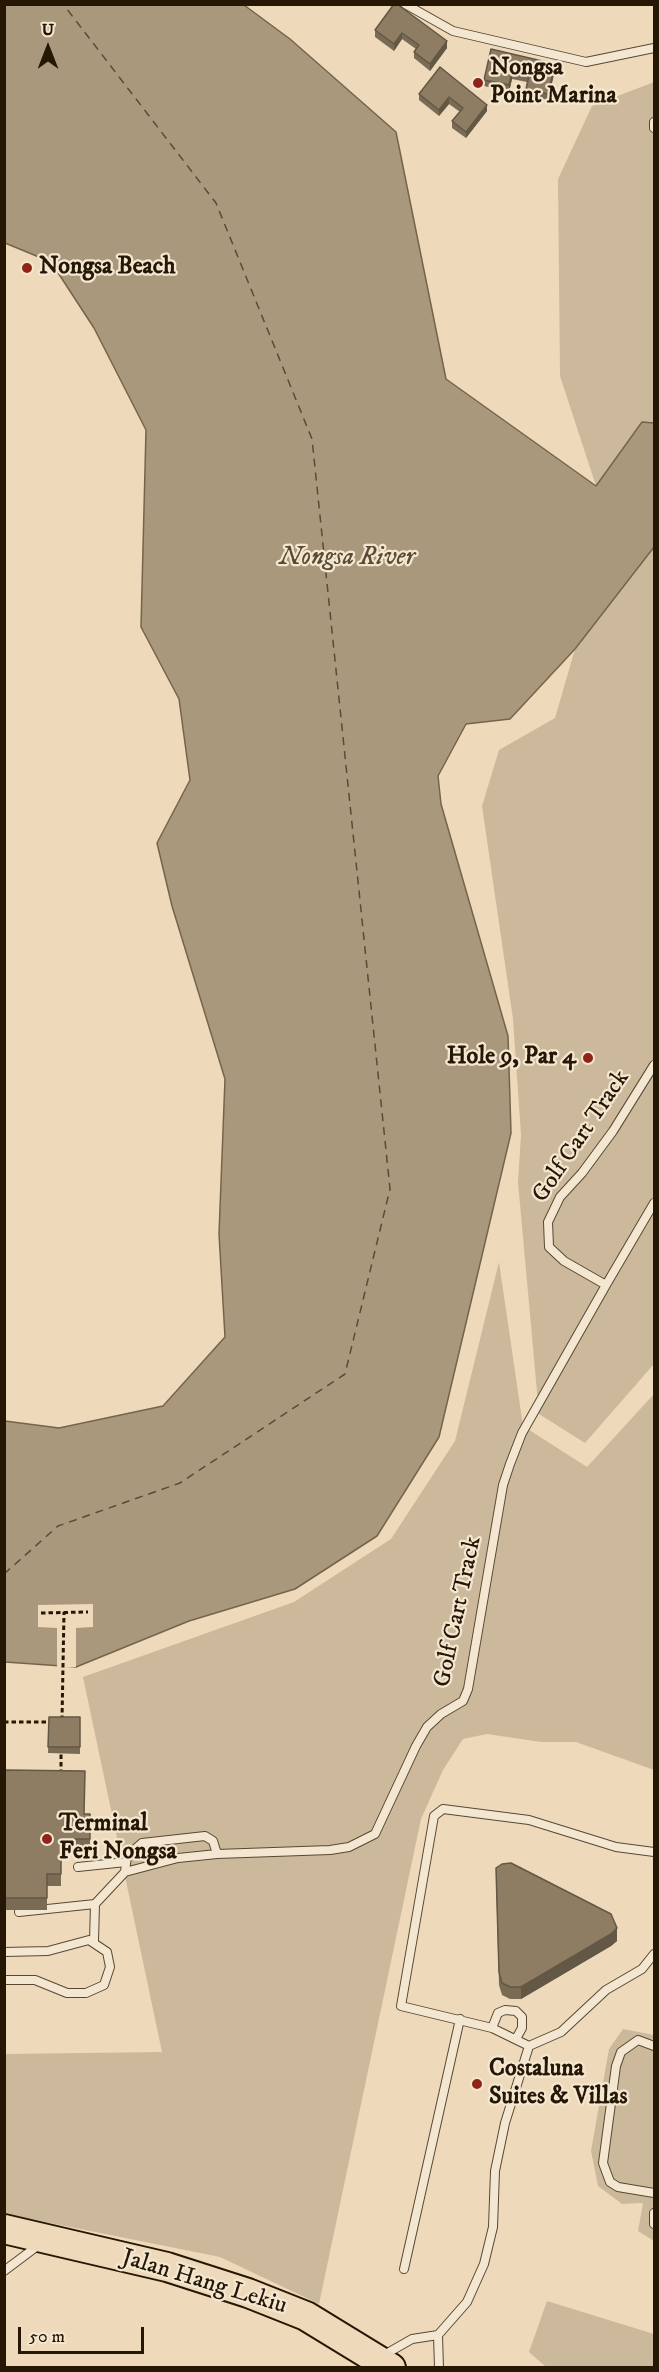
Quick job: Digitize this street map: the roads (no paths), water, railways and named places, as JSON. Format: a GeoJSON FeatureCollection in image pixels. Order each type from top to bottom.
{"type":"FeatureCollection","features":[{"type":"Feature","properties":{"kind":"highway","name":"Jalan Hang Lekiu"},"geometry":{"type":"LineString","coordinates":[[4,2229],[166,2267],[248,2293],[306,2316],[384,2363]]}},
{"type":"Feature","properties":{"kind":"lane"},"geometry":{"type":"LineString","coordinates":[[405,4],[453,31],[586,63],[654,48]]}},
{"type":"Feature","properties":{"kind":"lane"},"geometry":{"type":"LineString","coordinates":[[654,122],[654,128]]}},
{"type":"Feature","properties":{"kind":"lane","name":"Golf Cart Track"},"geometry":{"type":"LineString","coordinates":[[125,1872],[178,1858],[217,1854],[330,1850],[348,1847],[375,1834],[427,1727],[441,1714],[463,1701],[468,1689],[503,1485],[522,1433],[606,1285],[554,1253],[549,1247],[548,1222],[560,1197],[582,1173],[613,1131],[654,1065]]}},
{"type":"Feature","properties":{"kind":"lane"},"geometry":{"type":"LineString","coordinates":[[606,1285],[654,1203]]}},
{"type":"Feature","properties":{"kind":"lane"},"geometry":{"type":"LineString","coordinates":[[529,2046],[517,2037],[492,2028],[401,2006],[434,1816],[443,1809],[529,1820],[615,1847],[654,1852]]}},
{"type":"Feature","properties":{"kind":"lane"},"geometry":{"type":"LineString","coordinates":[[19,1912],[95,1904],[125,1872],[131,1850],[142,1843],[199,1836],[210,1838],[217,1854]]}},
{"type":"Feature","properties":{"kind":"lane"},"geometry":{"type":"LineString","coordinates":[[78,1867],[126,1862]]}},
{"type":"Feature","properties":{"kind":"lane"},"geometry":{"type":"LineString","coordinates":[[94,1941],[95,1904]]}},
{"type":"Feature","properties":{"kind":"lane"},"geometry":{"type":"LineString","coordinates":[[4,1952],[41,1951],[83,1940],[94,1941],[107,1952],[110,1967],[104,1985],[98,1989],[67,1993],[35,1980],[4,1980]]}},
{"type":"Feature","properties":{"kind":"lane"},"geometry":{"type":"LineString","coordinates":[[384,2363],[412,2339],[438,2335],[467,2302],[484,2264],[493,2227],[497,2161],[505,2123],[529,2046],[561,2032],[606,1990],[642,1969],[654,1954]]}},
{"type":"Feature","properties":{"kind":"lane"},"geometry":{"type":"LineString","coordinates":[[492,2028],[498,2013],[505,2010],[516,2011],[522,2018],[522,2028],[517,2037]]}},
{"type":"Feature","properties":{"kind":"lane"},"geometry":{"type":"LineString","coordinates":[[404,2269],[460,2019]]}},
{"type":"Feature","properties":{"kind":"lane"},"geometry":{"type":"LineString","coordinates":[[654,2046],[638,2040],[621,2052],[615,2066],[603,2163],[610,2182],[618,2187],[654,2193]]}},
{"type":"Feature","properties":{"kind":"lane"},"geometry":{"type":"LineString","coordinates":[[654,2213],[654,2224]]}},
{"type":"Feature","properties":{"kind":"lane"},"geometry":{"type":"LineString","coordinates":[[4,2271],[45,2239]]}},
{"type":"Feature","properties":{"kind":"lane"},"geometry":{"type":"LineString","coordinates":[[438,2335],[439,2367]]}},
{"type":"Feature","properties":{"kind":"water","name":"Nongsa River"},"geometry":{"type":"Polygon","coordinates":[[[5,5],[244,5],[290,39],[396,132],[446,379],[596,486],[642,422],[654,423],[654,547],[575,649],[510,719],[466,724],[438,776],[441,804],[508,1036],[511,1133],[439,1437],[377,1536],[295,1589],[189,1621],[76,1667],[5,1662],[5,1421],[59,1428],[163,1406],[225,1337],[219,1234],[225,1079],[172,906],[157,843],[190,780],[179,699],[141,627],[146,430],[94,328],[51,262],[5,243],[5,5]]]}},
{"type":"Feature","properties":{"kind":"place","name":"Nongsa Point Marina"},"geometry":{"type":"Point","coordinates":[478,83]}},
{"type":"Feature","properties":{"kind":"place","name":"Nongsa Beach"},"geometry":{"type":"Point","coordinates":[27,268]}},
{"type":"Feature","properties":{"kind":"place","name":"Hole 9, Par 4"},"geometry":{"type":"Point","coordinates":[588,1058]}},
{"type":"Feature","properties":{"kind":"place","name":"Terminal Feri Nongsa"},"geometry":{"type":"Point","coordinates":[47,1839]}},
{"type":"Feature","properties":{"kind":"place","name":"Costaluna Suites & Villas"},"geometry":{"type":"Point","coordinates":[477,2084]}}]}
